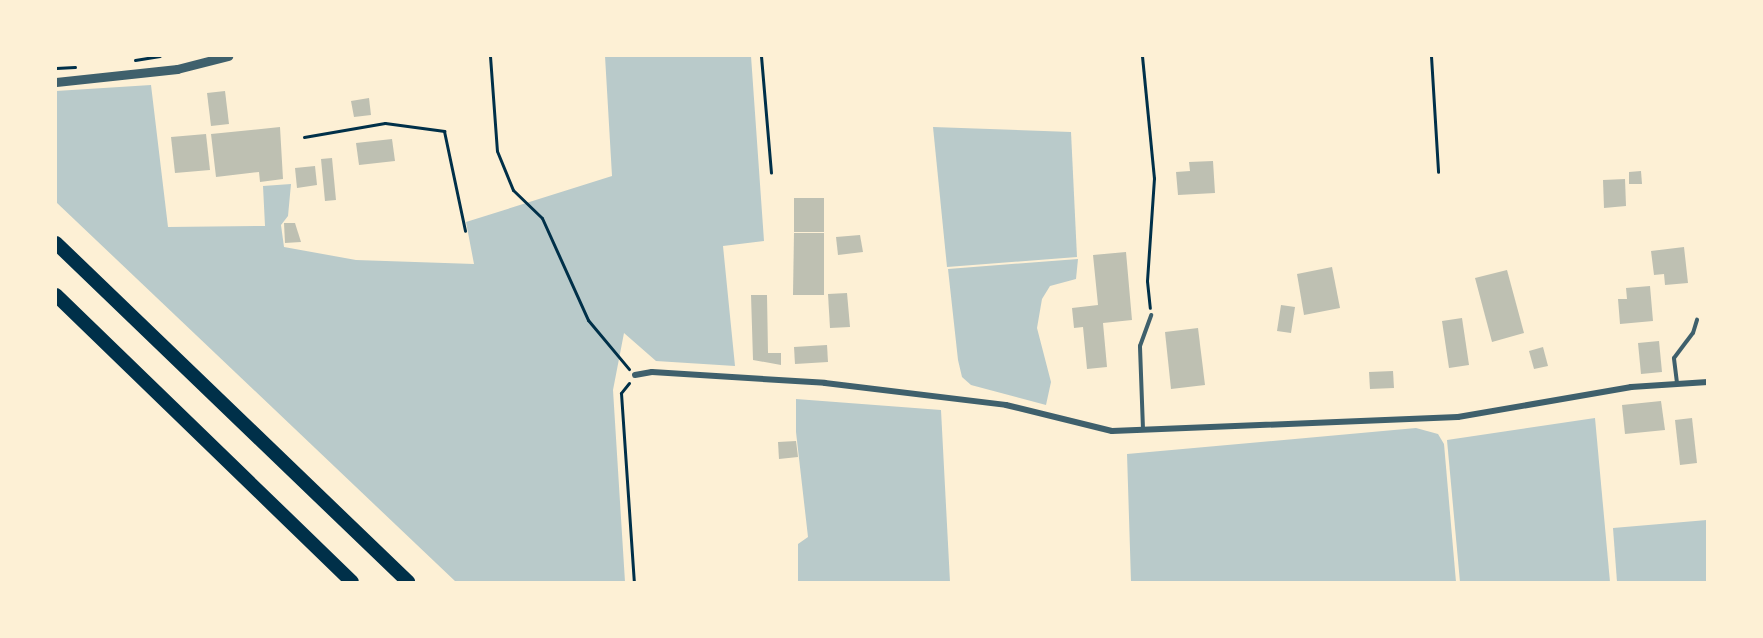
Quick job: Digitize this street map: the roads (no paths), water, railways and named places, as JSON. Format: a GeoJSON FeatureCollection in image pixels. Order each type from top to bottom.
{"type":"FeatureCollection","features":[{"type":"Feature","properties":{"kind":"highway"},"geometry":{"type":"LineString","coordinates":[[56,243],[408,582]]}},
{"type":"Feature","properties":{"kind":"highway"},"geometry":{"type":"LineString","coordinates":[[56,295],[352,582]]}},
{"type":"Feature","properties":{"kind":"street"},"geometry":{"type":"LineString","coordinates":[[56,82],[177,69],[228,56]]}},
{"type":"Feature","properties":{"kind":"street"},"geometry":{"type":"LineString","coordinates":[[635,375],[652,372],[825,383],[1006,405],[1112,431],[1458,417],[1631,387],[1707,382]]}},
{"type":"Feature","properties":{"kind":"lane"},"geometry":{"type":"LineString","coordinates":[[1143,430],[1140,346],[1151,315]]}},
{"type":"Feature","properties":{"kind":"lane"},"geometry":{"type":"LineString","coordinates":[[1677,384],[1674,358],[1694,333],[1697,320]]}}]}
